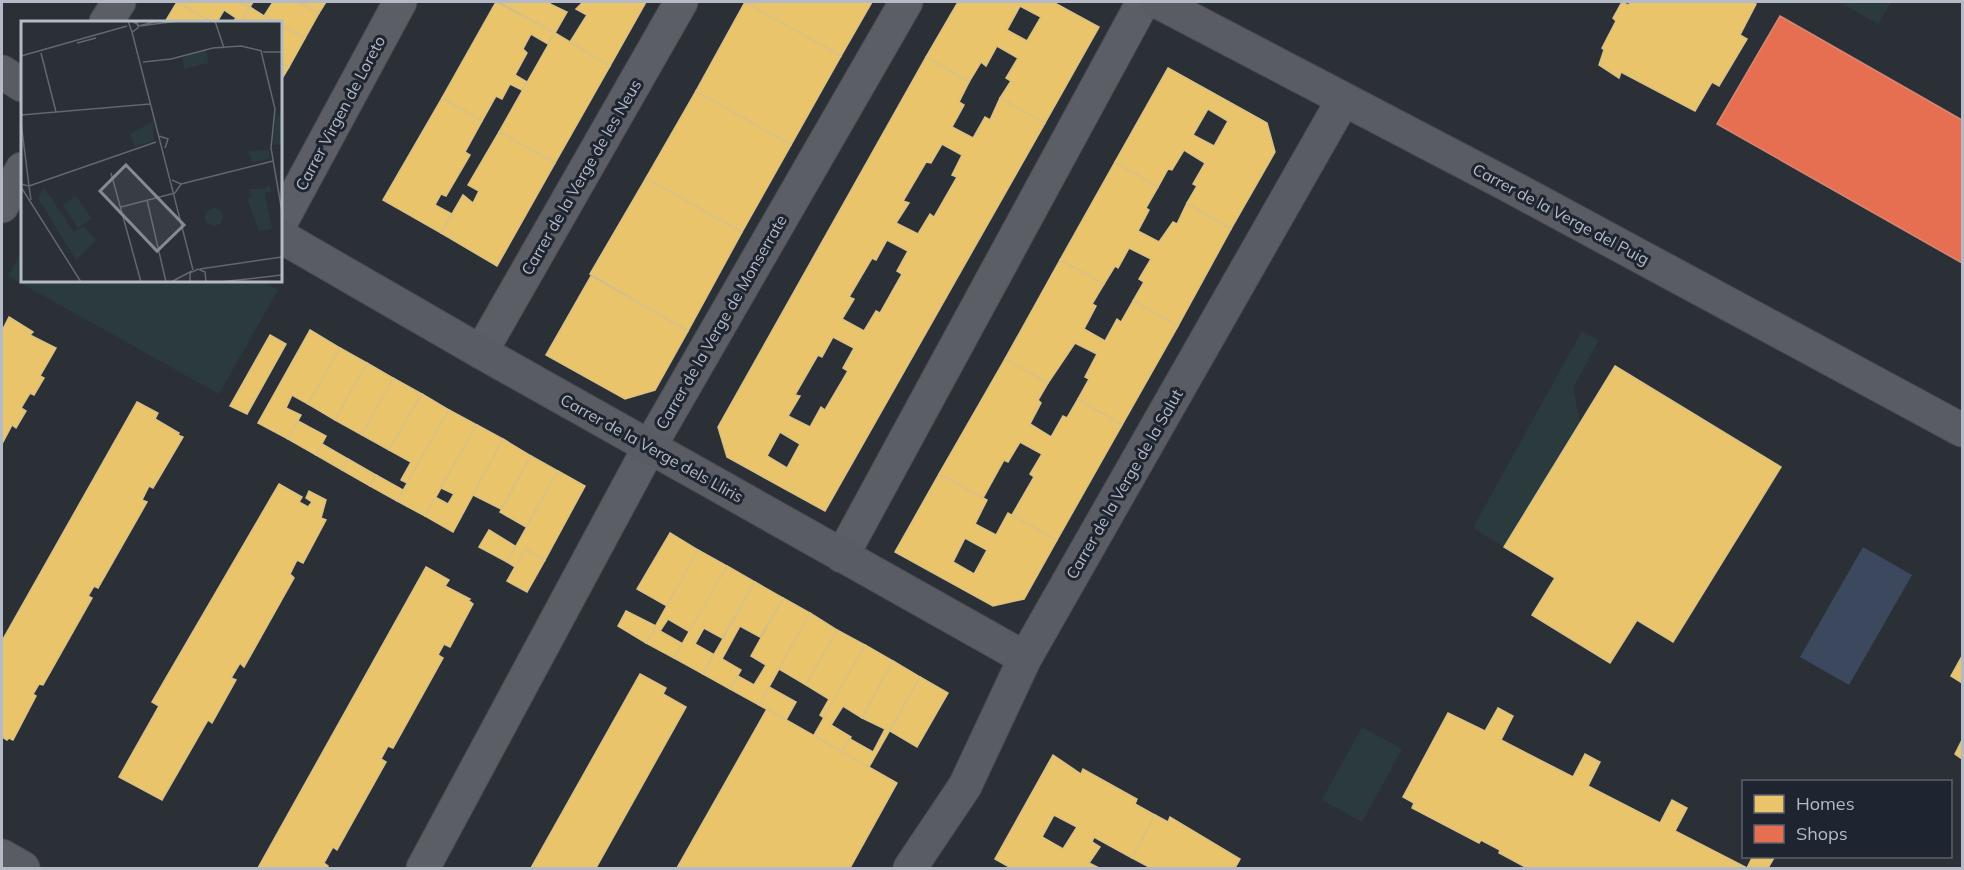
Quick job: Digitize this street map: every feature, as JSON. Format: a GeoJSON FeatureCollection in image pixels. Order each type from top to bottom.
{"type":"FeatureCollection","features":[{"type":"Feature","properties":{"kind":"street"},"geometry":{"type":"LineString","coordinates":[[107,21],[119,2]]}},
{"type":"Feature","properties":{"kind":"street","name":"Carrer Virgen de Loreto"},"geometry":{"type":"LineString","coordinates":[[282,220],[400,2]]}},
{"type":"Feature","properties":{"kind":"street","name":"Carrer de la Verge de les Neus"},"geometry":{"type":"LineString","coordinates":[[481,352],[681,2]]}},
{"type":"Feature","properties":{"kind":"street","name":"Carrer de la Verge de Monserrate"},"geometry":{"type":"LineString","coordinates":[[423,868],[650,446],[906,2]]}},
{"type":"Feature","properties":{"kind":"street"},"geometry":{"type":"LineString","coordinates":[[842,556],[1143,2]]}},
{"type":"Feature","properties":{"kind":"street","name":"Carrer de la Verge del Puig"},"geometry":{"type":"LineString","coordinates":[[1158,2],[1506,184],[1962,429]]}},
{"type":"Feature","properties":{"kind":"street"},"geometry":{"type":"LineString","coordinates":[[2,72],[21,84]]}},
{"type":"Feature","properties":{"kind":"street","name":"Carrer de la Verge de la Salut"},"geometry":{"type":"LineString","coordinates":[[910,868],[965,786],[1025,658],[1343,100]]}},
{"type":"Feature","properties":{"kind":"street"},"geometry":{"type":"LineString","coordinates":[[2,206],[21,171]]}},
{"type":"Feature","properties":{"kind":"street","name":"Carrer de la Verge dels Lliris"},"geometry":{"type":"LineString","coordinates":[[282,237],[481,352],[1025,658]]}},
{"type":"Feature","properties":{"kind":"street"},"geometry":{"type":"LineString","coordinates":[[2,856],[23,868]]}},
{"type":"Feature","properties":{"kind":"shaded area"},"geometry":{"type":"Polygon","coordinates":[[[1839,2],[1891,2],[1878,24],[1839,2]]]}},
{"type":"Feature","properties":{"kind":"shaded area"},"geometry":{"type":"Polygon","coordinates":[[[21,253],[21,282],[265,282],[278,290],[219,394],[8,276],[21,253]]]}},
{"type":"Feature","properties":{"kind":"shaded area"},"geometry":{"type":"Polygon","coordinates":[[[1582,331],[1599,340],[1573,388],[1580,422],[1504,547],[1473,528],[1582,331]]]}},
{"type":"Feature","properties":{"kind":"shaded area"},"geometry":{"type":"Polygon","coordinates":[[[1362,727],[1402,749],[1362,822],[1322,800],[1362,727]]]}},
{"type":"Feature","properties":{"kind":"water"},"geometry":{"type":"Polygon","coordinates":[[[1863,547],[1912,575],[1849,685],[1800,657],[1863,547]]]}},
{"type":"Feature","properties":{"kind":"building: Homes"},"geometry":{"type":"Polygon","coordinates":[[[177,2],[210,21],[166,21],[177,2]]]}},
{"type":"Feature","properties":{"kind":"building: Homes"},"geometry":{"type":"Polygon","coordinates":[[[177,2],[239,2],[250,7],[242,21],[234,21],[236,18],[224,10],[218,21],[210,21],[177,2]]]}},
{"type":"Feature","properties":{"kind":"building: Homes"},"geometry":{"type":"Polygon","coordinates":[[[239,2],[253,2],[250,7],[239,2]]]}},
{"type":"Feature","properties":{"kind":"building: Homes"},"geometry":{"type":"Polygon","coordinates":[[[273,2],[298,2],[319,13],[305,38],[282,26],[282,21],[273,21],[264,16],[273,2]]]}},
{"type":"Feature","properties":{"kind":"building: Homes"},"geometry":{"type":"Polygon","coordinates":[[[298,2],[326,2],[319,13],[298,2]]]}},
{"type":"Feature","properties":{"kind":"building: Homes"},"geometry":{"type":"Polygon","coordinates":[[[496,2],[555,33],[548,44],[531,34],[523,49],[527,53],[515,75],[527,82],[522,90],[510,84],[502,99],[496,96],[482,121],[442,98],[496,2]]]}},
{"type":"Feature","properties":{"kind":"building: Homes"},"geometry":{"type":"Polygon","coordinates":[[[499,2],[551,2],[550,4],[567,12],[555,33],[499,2]]]}},
{"type":"Feature","properties":{"kind":"building: Homes"},"geometry":{"type":"Polygon","coordinates":[[[583,2],[646,2],[610,66],[570,42],[587,15],[576,9],[583,2]]]}},
{"type":"Feature","properties":{"kind":"building: Homes"},"geometry":{"type":"Polygon","coordinates":[[[745,2],[841,56],[791,145],[696,91],[745,2]]]}},
{"type":"Feature","properties":{"kind":"building: Homes"},"geometry":{"type":"Polygon","coordinates":[[[745,2],[872,2],[841,56],[745,2]]]}},
{"type":"Feature","properties":{"kind":"building: Homes"},"geometry":{"type":"Polygon","coordinates":[[[958,2],[1053,2],[1099,27],[1045,123],[1000,98],[1011,81],[1006,78],[1018,58],[997,46],[986,66],[981,62],[969,82],[926,57],[958,2]],[[1020,6],[1007,30],[1027,41],[1041,17],[1020,6]]]}},
{"type":"Feature","properties":{"kind":"building: Homes"},"geometry":{"type":"Polygon","coordinates":[[[1622,2],[1628,5],[1631,2],[1752,2],[1756,4],[1740,35],[1747,39],[1719,86],[1712,82],[1695,111],[1621,72],[1619,78],[1599,65],[1604,50],[1602,48],[1616,21],[1613,18],[1622,2]]]}},
{"type":"Feature","properties":{"kind":"building: Homes"},"geometry":{"type":"Polygon","coordinates":[[[250,7],[275,21],[244,21],[242,20],[250,7]]]}},
{"type":"Feature","properties":{"kind":"building: Homes"},"geometry":{"type":"Polygon","coordinates":[[[282,26],[305,38],[289,67],[282,63],[282,26]]]}},
{"type":"Feature","properties":{"kind":"building: Homes"},"geometry":{"type":"Polygon","coordinates":[[[555,33],[610,66],[555,163],[499,132],[555,33]]]}},
{"type":"Feature","properties":{"kind":"building: Homes"},"geometry":{"type":"Polygon","coordinates":[[[926,57],[969,82],[959,102],[964,105],[952,127],[973,138],[985,117],[990,120],[1000,98],[1045,123],[825,511],[727,457],[718,427],[926,57]],[[942,144],[931,163],[926,162],[903,201],[909,203],[896,223],[918,234],[930,214],[934,217],[957,177],[952,175],[962,155],[942,144]],[[887,240],[876,260],[872,258],[849,297],[854,299],[842,319],[864,331],[876,311],[880,313],[902,274],[897,271],[908,251],[887,240]],[[833,337],[822,357],[818,355],[795,395],[800,396],[788,416],[810,427],[821,407],[825,410],[848,371],[843,368],[854,348],[833,337]],[[780,432],[767,456],[787,468],[800,444],[780,432]]]}},
{"type":"Feature","properties":{"kind":"building: Homes"},"geometry":{"type":"Polygon","coordinates":[[[282,63],[289,67],[282,79],[282,63]]]}},
{"type":"Feature","properties":{"kind":"building: Homes"},"geometry":{"type":"Polygon","coordinates":[[[1168,68],[1267,123],[1275,152],[1231,229],[1187,203],[1197,186],[1193,184],[1205,163],[1184,150],[1172,170],[1168,169],[1158,187],[1115,162],[1168,68]],[[1208,109],[1193,135],[1214,146],[1228,121],[1208,109]]]}},
{"type":"Feature","properties":{"kind":"building: Homes"},"geometry":{"type":"Polygon","coordinates":[[[696,91],[791,145],[742,232],[646,178],[696,91]]]}},
{"type":"Feature","properties":{"kind":"building: Homes"},"geometry":{"type":"Polygon","coordinates":[[[442,98],[482,121],[465,152],[470,155],[446,196],[441,194],[435,205],[452,214],[441,233],[383,200],[442,98]]]}},
{"type":"Feature","properties":{"kind":"building: Homes"},"geometry":{"type":"Polygon","coordinates":[[[499,132],[555,163],[497,266],[441,233],[463,195],[473,203],[479,191],[468,185],[499,132]]]}},
{"type":"Feature","properties":{"kind":"building: Homes"},"geometry":{"type":"Polygon","coordinates":[[[1115,162],[1158,187],[1146,208],[1149,210],[1138,231],[1159,242],[1173,222],[1177,224],[1187,203],[1231,229],[1178,326],[1133,301],[1144,282],[1139,279],[1151,259],[1129,248],[1118,268],[1115,266],[1104,284],[1060,260],[1115,162]]]}},
{"type":"Feature","properties":{"kind":"building: Homes"},"geometry":{"type":"Polygon","coordinates":[[[646,178],[742,232],[688,331],[590,274],[646,178]]]}},
{"type":"Feature","properties":{"kind":"building: Homes"},"geometry":{"type":"Polygon","coordinates":[[[1060,260],[1104,284],[1092,304],[1096,306],[1084,329],[1105,341],[1117,319],[1121,322],[1133,301],[1178,326],[1122,425],[1078,399],[1089,379],[1085,377],[1097,354],[1075,343],[1048,383],[1005,359],[1060,260]]]}},
{"type":"Feature","properties":{"kind":"building: Homes"},"geometry":{"type":"Polygon","coordinates":[[[591,276],[688,331],[655,390],[625,399],[546,355],[591,276]]]}},
{"type":"Feature","properties":{"kind":"building: Homes"},"geometry":{"type":"Polygon","coordinates":[[[9,317],[33,332],[30,335],[56,348],[40,376],[44,378],[34,395],[30,393],[21,408],[26,411],[16,428],[12,425],[2,444],[2,331],[9,317]]]}},
{"type":"Feature","properties":{"kind":"building: Homes"},"geometry":{"type":"Polygon","coordinates":[[[310,330],[340,348],[308,404],[292,395],[286,408],[301,415],[288,439],[258,423],[310,330]]]}},
{"type":"Feature","properties":{"kind":"building: Homes"},"geometry":{"type":"Polygon","coordinates":[[[270,335],[286,344],[247,414],[230,406],[270,335]]]}},
{"type":"Feature","properties":{"kind":"building: Homes"},"geometry":{"type":"Polygon","coordinates":[[[340,348],[367,363],[335,420],[308,404],[340,348]]]}},
{"type":"Feature","properties":{"kind":"building: Homes"},"geometry":{"type":"Polygon","coordinates":[[[1005,359],[1048,383],[1038,400],[1041,403],[1030,424],[1051,437],[1063,416],[1067,418],[1078,399],[1122,425],[1057,540],[1012,515],[1034,477],[1030,474],[1042,454],[1020,442],[1008,462],[1004,460],[983,498],[939,474],[1005,359]]]}},
{"type":"Feature","properties":{"kind":"building: Homes"},"geometry":{"type":"Polygon","coordinates":[[[367,363],[393,378],[362,435],[335,420],[367,363]]]}},
{"type":"Feature","properties":{"kind":"building: Homes"},"geometry":{"type":"Polygon","coordinates":[[[1615,366],[1781,467],[1673,642],[1637,620],[1610,663],[1532,615],[1555,578],[1504,547],[1615,366]]]}},
{"type":"Feature","properties":{"kind":"building: Homes"},"geometry":{"type":"Polygon","coordinates":[[[393,378],[422,394],[389,450],[362,435],[393,378]]]}},
{"type":"Feature","properties":{"kind":"building: Homes"},"geometry":{"type":"Polygon","coordinates":[[[422,394],[449,410],[407,483],[401,480],[411,462],[389,450],[422,394]]]}},
{"type":"Feature","properties":{"kind":"building: Homes"},"geometry":{"type":"Polygon","coordinates":[[[137,402],[158,413],[155,419],[183,437],[153,488],[149,486],[142,500],[147,502],[98,588],[94,586],[88,596],[92,598],[43,685],[39,684],[33,694],[36,696],[13,740],[9,738],[7,740],[2,737],[2,641],[137,402]]]}},
{"type":"Feature","properties":{"kind":"building: Homes"},"geometry":{"type":"Polygon","coordinates":[[[449,410],[477,425],[425,516],[397,501],[449,410]]]}},
{"type":"Feature","properties":{"kind":"building: Homes"},"geometry":{"type":"Polygon","coordinates":[[[298,421],[326,436],[316,455],[288,439],[298,421]]]}},
{"type":"Feature","properties":{"kind":"building: Homes"},"geometry":{"type":"Polygon","coordinates":[[[477,425],[503,439],[453,532],[425,516],[435,497],[448,504],[454,494],[441,488],[477,425]]]}},
{"type":"Feature","properties":{"kind":"building: Homes"},"geometry":{"type":"Polygon","coordinates":[[[503,439],[531,456],[501,509],[473,495],[503,439]]]}},
{"type":"Feature","properties":{"kind":"building: Homes"},"geometry":{"type":"Polygon","coordinates":[[[322,444],[348,459],[342,470],[316,455],[322,444]]]}},
{"type":"Feature","properties":{"kind":"building: Homes"},"geometry":{"type":"Polygon","coordinates":[[[531,456],[558,471],[526,527],[500,512],[531,456]]]}},
{"type":"Feature","properties":{"kind":"building: Homes"},"geometry":{"type":"Polygon","coordinates":[[[348,459],[376,475],[370,486],[342,470],[348,459]]]}},
{"type":"Feature","properties":{"kind":"building: Homes"},"geometry":{"type":"Polygon","coordinates":[[[558,471],[585,486],[545,560],[525,549],[515,567],[507,562],[558,471]]]}},
{"type":"Feature","properties":{"kind":"building: Homes"},"geometry":{"type":"Polygon","coordinates":[[[939,474],[987,500],[975,524],[996,535],[1008,513],[1057,540],[1024,599],[993,606],[895,552],[939,474]],[[965,538],[953,562],[974,574],[987,550],[965,538]]]}},
{"type":"Feature","properties":{"kind":"building: Homes"},"geometry":{"type":"Polygon","coordinates":[[[376,475],[403,490],[397,501],[370,486],[376,475]]]}},
{"type":"Feature","properties":{"kind":"building: Homes"},"geometry":{"type":"Polygon","coordinates":[[[279,484],[302,497],[299,502],[308,507],[312,502],[306,498],[309,491],[326,500],[321,518],[326,520],[303,563],[297,560],[290,574],[294,578],[244,667],[240,663],[231,678],[236,680],[212,723],[208,720],[162,800],[119,777],[159,706],[152,702],[279,484]]]}},
{"type":"Feature","properties":{"kind":"building: Homes"},"geometry":{"type":"Polygon","coordinates":[[[489,530],[515,546],[507,562],[479,547],[489,530]]]}},
{"type":"Feature","properties":{"kind":"building: Homes"},"geometry":{"type":"Polygon","coordinates":[[[670,533],[698,550],[667,606],[637,589],[670,533]]]}},
{"type":"Feature","properties":{"kind":"building: Homes"},"geometry":{"type":"Polygon","coordinates":[[[525,549],[545,560],[527,592],[507,581],[525,549]]]}},
{"type":"Feature","properties":{"kind":"building: Homes"},"geometry":{"type":"Polygon","coordinates":[[[698,550],[727,566],[690,632],[668,619],[660,631],[683,644],[674,658],[646,643],[698,550]]]}},
{"type":"Feature","properties":{"kind":"building: Homes"},"geometry":{"type":"Polygon","coordinates":[[[727,566],[755,582],[722,638],[704,628],[695,644],[713,654],[703,674],[674,658],[727,566]]]}},
{"type":"Feature","properties":{"kind":"building: Homes"},"geometry":{"type":"Polygon","coordinates":[[[426,567],[449,580],[445,586],[470,599],[468,600],[473,604],[450,647],[444,644],[438,655],[443,658],[393,748],[388,746],[381,759],[386,762],[337,850],[333,847],[324,863],[328,866],[327,868],[258,868],[426,567]]]}},
{"type":"Feature","properties":{"kind":"building: Homes"},"geometry":{"type":"Polygon","coordinates":[[[755,582],[783,598],[760,637],[740,626],[722,659],[741,670],[730,689],[703,674],[755,582]]]}},
{"type":"Feature","properties":{"kind":"building: Homes"},"geometry":{"type":"Polygon","coordinates":[[[783,598],[810,613],[759,705],[730,689],[738,676],[754,685],[766,665],[751,656],[783,598]]]}},
{"type":"Feature","properties":{"kind":"building: Homes"},"geometry":{"type":"Polygon","coordinates":[[[626,611],[656,626],[646,643],[618,626],[626,611]]]}},
{"type":"Feature","properties":{"kind":"building: Homes"},"geometry":{"type":"Polygon","coordinates":[[[810,613],[837,630],[806,685],[779,669],[810,613]]]}},
{"type":"Feature","properties":{"kind":"building: Homes"},"geometry":{"type":"Polygon","coordinates":[[[837,630],[865,645],[824,718],[820,715],[829,699],[806,685],[837,630]]]}},
{"type":"Feature","properties":{"kind":"building: Homes"},"geometry":{"type":"Polygon","coordinates":[[[865,645],[893,661],[862,718],[843,706],[831,725],[851,737],[842,752],[814,735],[865,645]]]}},
{"type":"Feature","properties":{"kind":"building: Homes"},"geometry":{"type":"Polygon","coordinates":[[[1962,656],[1962,683],[1951,676],[1962,656]]]}},
{"type":"Feature","properties":{"kind":"building: Homes"},"geometry":{"type":"Polygon","coordinates":[[[893,661],[920,677],[869,767],[842,752],[850,739],[873,752],[885,729],[862,718],[893,661]]]}},
{"type":"Feature","properties":{"kind":"building: Homes"},"geometry":{"type":"Polygon","coordinates":[[[640,674],[666,688],[663,694],[686,707],[596,868],[531,868],[640,674]]]}},
{"type":"Feature","properties":{"kind":"building: Homes"},"geometry":{"type":"Polygon","coordinates":[[[920,677],[948,693],[917,747],[890,731],[920,677]]]}},
{"type":"Feature","properties":{"kind":"building: Homes"},"geometry":{"type":"Polygon","coordinates":[[[769,687],[796,702],[786,720],[759,705],[769,687]]]}},
{"type":"Feature","properties":{"kind":"building: Homes"},"geometry":{"type":"Polygon","coordinates":[[[1498,708],[1513,716],[1501,740],[1573,777],[1585,754],[1600,762],[1588,786],[1660,823],[1672,800],[1687,808],[1675,831],[1747,868],[1527,868],[1481,840],[1479,843],[1412,808],[1414,803],[1403,797],[1448,713],[1485,731],[1498,708]]]}},
{"type":"Feature","properties":{"kind":"building: Homes"},"geometry":{"type":"Polygon","coordinates":[[[767,709],[897,783],[850,868],[677,868],[767,709]]]}},
{"type":"Feature","properties":{"kind":"building: Homes"},"geometry":{"type":"Polygon","coordinates":[[[1962,740],[1962,759],[1955,754],[1962,740]]]}},
{"type":"Feature","properties":{"kind":"building: Homes"},"geometry":{"type":"Polygon","coordinates":[[[1053,755],[1081,774],[1083,769],[1137,799],[1135,804],[1155,815],[1132,858],[1094,837],[1092,842],[1100,847],[1089,863],[1099,868],[1011,868],[995,859],[1053,755]],[[1054,815],[1042,837],[1063,849],[1077,827],[1054,815]]]}},
{"type":"Feature","properties":{"kind":"building: Homes"},"geometry":{"type":"Polygon","coordinates":[[[1155,815],[1168,822],[1170,817],[1240,859],[1235,868],[1151,868],[1132,858],[1155,815]]]}},
{"type":"Feature","properties":{"kind":"building: Homes"},"geometry":{"type":"Polygon","coordinates":[[[1752,858],[1774,858],[1768,868],[1747,868],[1752,858]]]}},
{"type":"Feature","properties":{"kind":"building: Shops"},"geometry":{"type":"Polygon","coordinates":[[[1780,16],[1962,120],[1962,263],[1717,124],[1780,16]]]}}]}
